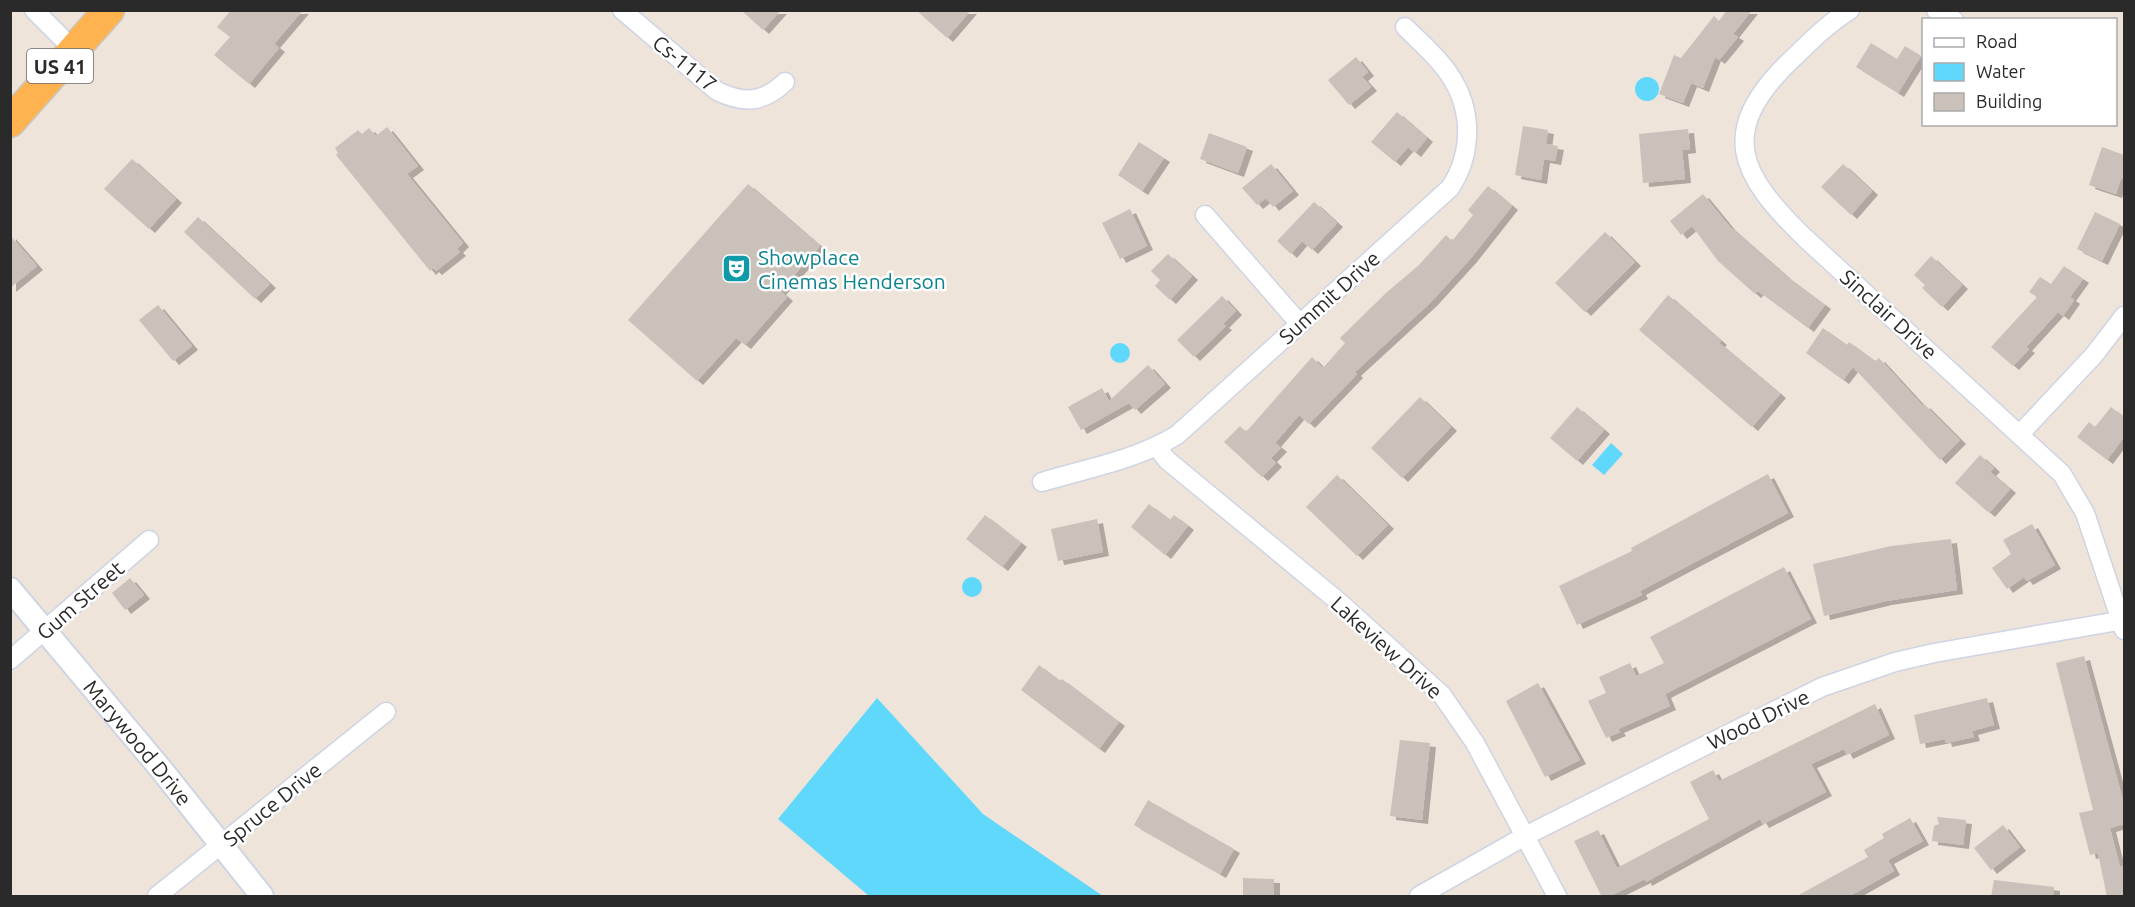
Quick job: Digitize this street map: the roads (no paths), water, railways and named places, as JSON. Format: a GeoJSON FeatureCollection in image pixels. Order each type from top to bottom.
{"type":"FeatureCollection","features":[{"type":"Feature","properties":{"kind":"highway","name":"US 41"},"geometry":{"type":"LineString","coordinates":[[10,122],[109,10]]}},
{"type":"Feature","properties":{"kind":"street"},"geometry":{"type":"LineString","coordinates":[[34,10],[74,50]]}},
{"type":"Feature","properties":{"kind":"street","name":"Cs-1117"},"geometry":{"type":"LineString","coordinates":[[622,10],[717,91],[732,98],[757,100],[769,96],[784,82]]}},
{"type":"Feature","properties":{"kind":"street","name":"Sinclair Drive"},"geometry":{"type":"LineString","coordinates":[[1850,10],[1824,28],[1771,79],[1751,108],[1744,143],[1754,178],[1764,194],[1790,224],[2062,474],[2079,500],[2123,623]]}},
{"type":"Feature","properties":{"kind":"street"},"geometry":{"type":"LineString","coordinates":[[1936,10],[1950,18]]}},
{"type":"Feature","properties":{"kind":"street","name":"Summit Drive"},"geometry":{"type":"LineString","coordinates":[[1042,483],[1157,447],[1189,426],[1299,323],[1450,188],[1462,167],[1467,146],[1468,127],[1455,84],[1436,58],[1405,27]]}},
{"type":"Feature","properties":{"kind":"street"},"geometry":{"type":"LineString","coordinates":[[1204,215],[1299,323]]}},
{"type":"Feature","properties":{"kind":"street"},"geometry":{"type":"LineString","coordinates":[[2020,434],[2094,355],[2124,316]]}},
{"type":"Feature","properties":{"kind":"street","name":"Lakeview Drive"},"geometry":{"type":"LineString","coordinates":[[1157,447],[1167,460],[1346,609],[1442,695],[1474,743],[1557,897]]}},
{"type":"Feature","properties":{"kind":"street","name":"Gum Street"},"geometry":{"type":"LineString","coordinates":[[10,660],[149,540]]}},
{"type":"Feature","properties":{"kind":"street","name":"Marywood Drive"},"geometry":{"type":"LineString","coordinates":[[10,589],[222,845],[262,897]]}},
{"type":"Feature","properties":{"kind":"street","name":"Wood Drive"},"geometry":{"type":"LineString","coordinates":[[1419,897],[1525,836],[1787,702],[1849,677],[1934,653],[2123,623]]}},
{"type":"Feature","properties":{"kind":"street","name":"Spruce Drive"},"geometry":{"type":"LineString","coordinates":[[157,897],[386,712]]}},
{"type":"Feature","properties":{"kind":"water"},"geometry":{"type":"Polygon","coordinates":[[[1647,77],[1655,81],[1659,89],[1655,97],[1647,101],[1639,97],[1635,89],[1639,81],[1647,77]]]}},
{"type":"Feature","properties":{"kind":"water"},"geometry":{"type":"Polygon","coordinates":[[[1120,343],[1127,346],[1130,353],[1127,360],[1120,363],[1113,360],[1110,353],[1113,346],[1120,343]]]}},
{"type":"Feature","properties":{"kind":"water"},"geometry":{"type":"Polygon","coordinates":[[[1611,443],[1623,454],[1604,475],[1592,465],[1611,443]]]}},
{"type":"Feature","properties":{"kind":"water"},"geometry":{"type":"Polygon","coordinates":[[[972,577],[979,580],[982,587],[979,594],[972,597],[965,594],[962,587],[965,580],[972,577]]]}},
{"type":"Feature","properties":{"kind":"water"},"geometry":{"type":"Polygon","coordinates":[[[877,698],[983,814],[1103,896],[869,896],[778,819],[877,698]]]}},
{"type":"Feature","properties":{"kind":"place","name":"Showplace Cinemas Henderson"},"geometry":{"type":"Point","coordinates":[737,269]}}]}
